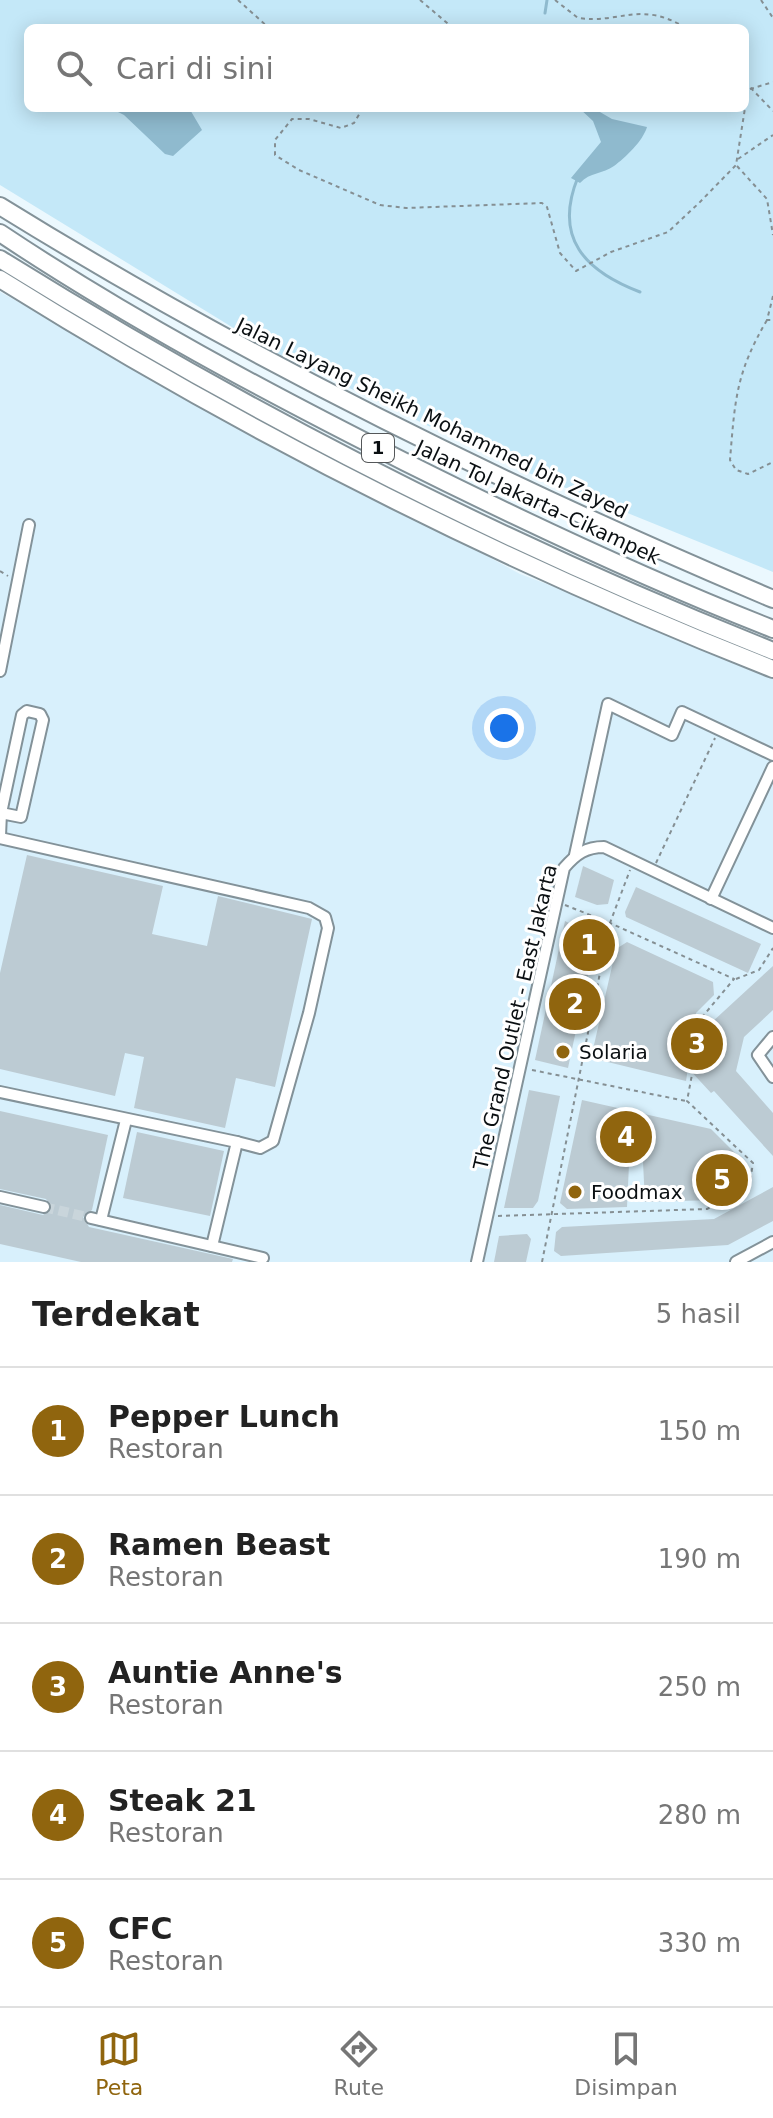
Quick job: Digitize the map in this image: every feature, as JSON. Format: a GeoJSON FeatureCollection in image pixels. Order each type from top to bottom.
{"type":"FeatureCollection","features":[{"type":"Feature","properties":{"kind":"highway","name":"Jalan Layang Sheikh Mohammed bin Zayed"},"geometry":{"type":"LineString","coordinates":[[0,206],[123,282],[306,383],[610,530],[773,599]]}},
{"type":"Feature","properties":{"kind":"highway","name":"Jalan Tol Jakarta–Cikampek"},"geometry":{"type":"LineString","coordinates":[[0,233],[169,337],[333,426],[517,517],[773,629]]}},
{"type":"Feature","properties":{"kind":"highway","name":"Jalan Tol Jakarta–Cikampek"},"geometry":{"type":"LineString","coordinates":[[0,259],[190,374],[422,495],[535,550],[773,651]]}},
{"type":"Feature","properties":{"kind":"highway","name":"1"},"geometry":{"type":"LineString","coordinates":[[0,279],[233,417],[395,500],[615,602],[773,669]]}},
{"type":"Feature","properties":{"kind":"lane"},"geometry":{"type":"LineString","coordinates":[[0,671],[29,525]]}},
{"type":"Feature","properties":{"kind":"lane"},"geometry":{"type":"LineString","coordinates":[[575,855],[608,704],[672,735],[682,712],[773,755]]}},
{"type":"Feature","properties":{"kind":"lane"},"geometry":{"type":"LineString","coordinates":[[0,1092],[260,1148],[273,1141],[309,1013],[328,928],[325,917],[309,908],[0,837],[1,813],[22,715],[27,711],[40,714],[43,720],[21,817],[1,813]]}},
{"type":"Feature","properties":{"kind":"lane"},"geometry":{"type":"LineString","coordinates":[[711,899],[773,767]]}},
{"type":"Feature","properties":{"kind":"lane","name":"The Grand Outlet - East Jakarta"},"geometry":{"type":"LineString","coordinates":[[477,1262],[564,868],[575,855],[593,847],[604,847],[773,928]]}},
{"type":"Feature","properties":{"kind":"lane"},"geometry":{"type":"LineString","coordinates":[[773,1037],[758,1055],[773,1077]]}},
{"type":"Feature","properties":{"kind":"lane"},"geometry":{"type":"LineString","coordinates":[[126,1120],[96,1219],[263,1258]]}},
{"type":"Feature","properties":{"kind":"lane"},"geometry":{"type":"LineString","coordinates":[[212,1246],[237,1142]]}},
{"type":"Feature","properties":{"kind":"lane"},"geometry":{"type":"LineString","coordinates":[[0,1197],[44,1207]]}},
{"type":"Feature","properties":{"kind":"lane"},"geometry":{"type":"LineString","coordinates":[[736,1262],[773,1242]]}},
{"type":"Feature","properties":{"kind":"path"},"geometry":{"type":"LineString","coordinates":[[238,0],[265,24]]}},
{"type":"Feature","properties":{"kind":"path"},"geometry":{"type":"LineString","coordinates":[[420,0],[448,24]]}},
{"type":"Feature","properties":{"kind":"path"},"geometry":{"type":"LineString","coordinates":[[761,0],[773,18]]}},
{"type":"Feature","properties":{"kind":"path"},"geometry":{"type":"LineString","coordinates":[[556,1],[578,18],[644,9],[675,18],[682,24]]}},
{"type":"Feature","properties":{"kind":"path"},"geometry":{"type":"LineString","coordinates":[[749,89],[773,82]]}},
{"type":"Feature","properties":{"kind":"path"},"geometry":{"type":"LineString","coordinates":[[749,89],[773,111]]}},
{"type":"Feature","properties":{"kind":"path"},"geometry":{"type":"LineString","coordinates":[[361,112],[354,123],[341,128],[309,119],[292,119],[275,140],[275,155],[299,170],[380,205],[406,208],[538,201],[547,207],[550,229],[570,268],[579,271],[605,255],[668,232],[736,163],[773,135]]}},
{"type":"Feature","properties":{"kind":"path"},"geometry":{"type":"LineString","coordinates":[[744,112],[736,163],[773,204]]}},
{"type":"Feature","properties":{"kind":"path"},"geometry":{"type":"LineString","coordinates":[[767,199],[773,235]]}},
{"type":"Feature","properties":{"kind":"path"},"geometry":{"type":"LineString","coordinates":[[773,296],[767,320],[746,359],[736,386],[730,460],[736,470],[744,474],[773,462]]}},
{"type":"Feature","properties":{"kind":"path"},"geometry":{"type":"LineString","coordinates":[[767,320],[773,320]]}},
{"type":"Feature","properties":{"kind":"path"},"geometry":{"type":"LineString","coordinates":[[653,871],[719,730]]}},
{"type":"Feature","properties":{"kind":"path"},"geometry":{"type":"LineString","coordinates":[[542,1262],[610,923],[633,861]]}},
{"type":"Feature","properties":{"kind":"path"},"geometry":{"type":"LineString","coordinates":[[557,901],[734,979]]}},
{"type":"Feature","properties":{"kind":"path"},"geometry":{"type":"LineString","coordinates":[[687,1101],[703,1016],[734,979],[759,970],[773,948]]}},
{"type":"Feature","properties":{"kind":"path"},"geometry":{"type":"LineString","coordinates":[[487,1217],[707,1209],[749,1187],[753,1163],[687,1101],[578,1077],[520,1068]]}},
{"type":"Feature","properties":{"kind":"shaded area"},"geometry":{"type":"Polygon","coordinates":[[[0,0],[773,0],[773,572],[514,467],[268,349],[0,185],[0,0]]]}},
{"type":"Feature","properties":{"kind":"shaded area"},"geometry":{"type":"Polygon","coordinates":[[[118,112],[191,112],[202,130],[173,156],[165,154],[118,112]]]}},
{"type":"Feature","properties":{"kind":"shaded area"},"geometry":{"type":"Polygon","coordinates":[[[583,112],[600,112],[612,119],[647,127],[638,143],[618,163],[580,183],[571,178],[601,142],[593,121],[583,112]]]}},
{"type":"Feature","properties":{"kind":"shaded area"},"geometry":{"type":"Polygon","coordinates":[[[0,292],[520,574],[773,669],[773,1262],[0,1262],[0,292]]]}},
{"type":"Feature","properties":{"kind":"building"},"geometry":{"type":"Polygon","coordinates":[[[27,855],[163,886],[152,934],[207,946],[218,896],[312,919],[275,1087],[236,1078],[225,1128],[134,1108],[144,1057],[125,1053],[115,1096],[0,1069],[0,973],[27,855]]]}},
{"type":"Feature","properties":{"kind":"building"},"geometry":{"type":"Polygon","coordinates":[[[583,866],[614,880],[608,904],[597,905],[575,897],[583,866]]]}},
{"type":"Feature","properties":{"kind":"building"},"geometry":{"type":"Polygon","coordinates":[[[636,887],[761,944],[748,973],[626,917],[625,912],[636,887]]]}},
{"type":"Feature","properties":{"kind":"building"},"geometry":{"type":"Polygon","coordinates":[[[565,921],[596,937],[568,1068],[535,1060],[565,921]]]}},
{"type":"Feature","properties":{"kind":"building"},"geometry":{"type":"Polygon","coordinates":[[[627,942],[713,982],[714,995],[696,1013],[690,1053],[711,1023],[773,966],[773,1010],[744,1037],[736,1071],[773,1113],[773,1156],[714,1091],[711,1093],[688,1068],[686,1081],[591,1058],[616,949],[627,942]]]}},
{"type":"Feature","properties":{"kind":"building"},"geometry":{"type":"Polygon","coordinates":[[[529,1090],[560,1096],[538,1201],[533,1208],[504,1208],[529,1090]]]}},
{"type":"Feature","properties":{"kind":"building"},"geometry":{"type":"Polygon","coordinates":[[[582,1100],[711,1129],[736,1154],[728,1192],[715,1200],[645,1202],[641,1122],[631,1122],[627,1207],[567,1209],[560,1203],[582,1100]]]}},
{"type":"Feature","properties":{"kind":"building"},"geometry":{"type":"Polygon","coordinates":[[[0,1111],[108,1135],[92,1210],[83,1217],[89,1227],[233,1259],[232,1262],[81,1262],[0,1244],[0,1205],[43,1215],[52,1208],[46,1199],[0,1189],[0,1111]]]}},
{"type":"Feature","properties":{"kind":"building"},"geometry":{"type":"Polygon","coordinates":[[[137,1132],[224,1151],[210,1216],[123,1198],[137,1132]]]}},
{"type":"Feature","properties":{"kind":"building"},"geometry":{"type":"Polygon","coordinates":[[[773,1187],[773,1221],[728,1245],[561,1256],[554,1251],[556,1232],[562,1227],[714,1219],[773,1187]]]}},
{"type":"Feature","properties":{"kind":"building"},"geometry":{"type":"Polygon","coordinates":[[[527,1234],[531,1239],[526,1262],[494,1262],[499,1236],[527,1234]]]}},
{"type":"Feature","properties":{"kind":"waterway"},"geometry":{"type":"LineString","coordinates":[[545,13],[547,0]]}},
{"type":"Feature","properties":{"kind":"waterway"},"geometry":{"type":"LineString","coordinates":[[578,177],[569,218],[579,250],[604,274],[640,292]]}},
{"type":"Feature","properties":{"kind":"tunnel"},"geometry":{"type":"LineString","coordinates":[[44,1207],[91,1218]]}},
{"type":"Feature","properties":{"kind":"place","name":"Pepper Lunch"},"geometry":{"type":"Point","coordinates":[589,945]}},
{"type":"Feature","properties":{"kind":"place","name":"Ramen Beast"},"geometry":{"type":"Point","coordinates":[575,1004]}},
{"type":"Feature","properties":{"kind":"place","name":"Auntie Anne's"},"geometry":{"type":"Point","coordinates":[697,1044]}},
{"type":"Feature","properties":{"kind":"place","name":"Solaria"},"geometry":{"type":"Point","coordinates":[563,1052]}},
{"type":"Feature","properties":{"kind":"place","name":"Steak 21"},"geometry":{"type":"Point","coordinates":[626,1137]}},
{"type":"Feature","properties":{"kind":"place","name":"CFC"},"geometry":{"type":"Point","coordinates":[722,1180]}},
{"type":"Feature","properties":{"kind":"place","name":"Foodmax"},"geometry":{"type":"Point","coordinates":[575,1192]}}]}
